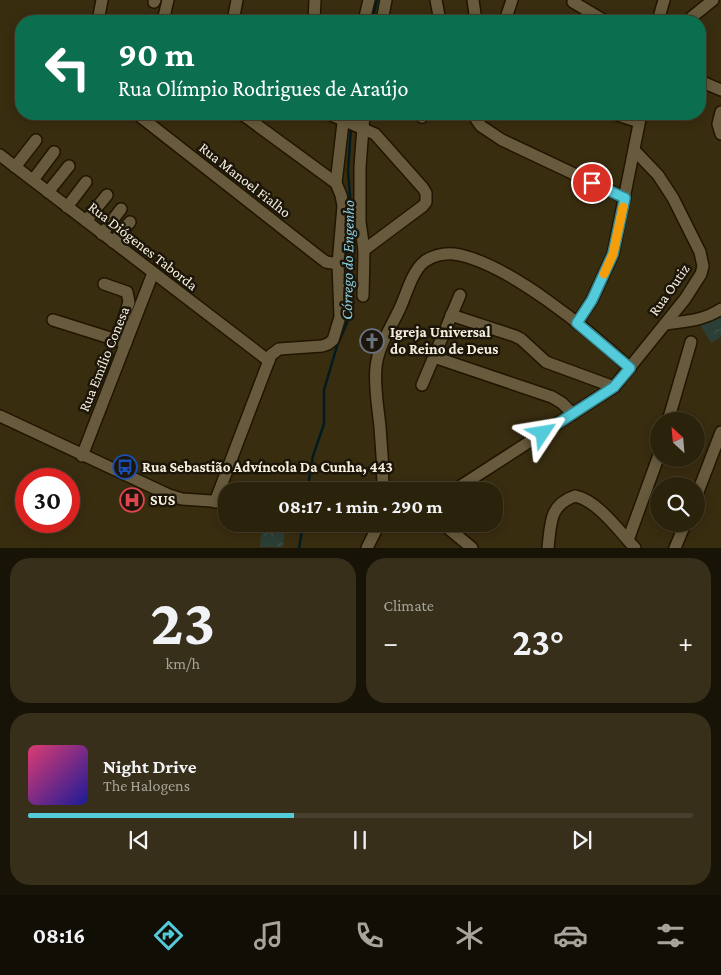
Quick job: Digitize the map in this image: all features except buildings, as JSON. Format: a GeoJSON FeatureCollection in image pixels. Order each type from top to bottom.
{"type":"FeatureCollection","features":[{"type":"Feature","properties":{"kind":"street"},"geometry":{"type":"LineString","coordinates":[[99,15],[102,0]]}},
{"type":"Feature","properties":{"kind":"street"},"geometry":{"type":"LineString","coordinates":[[165,15],[168,0]]}},
{"type":"Feature","properties":{"kind":"street"},"geometry":{"type":"LineString","coordinates":[[234,15],[237,0]]}},
{"type":"Feature","properties":{"kind":"street"},"geometry":{"type":"LineString","coordinates":[[315,15],[316,0]]}},
{"type":"Feature","properties":{"kind":"street"},"geometry":{"type":"LineString","coordinates":[[365,15],[369,0]]}},
{"type":"Feature","properties":{"kind":"street"},"geometry":{"type":"LineString","coordinates":[[383,15],[386,0]]}},
{"type":"Feature","properties":{"kind":"street"},"geometry":{"type":"LineString","coordinates":[[436,0],[439,15]]}},
{"type":"Feature","properties":{"kind":"street"},"geometry":{"type":"LineString","coordinates":[[473,0],[475,15]]}},
{"type":"Feature","properties":{"kind":"street"},"geometry":{"type":"LineString","coordinates":[[507,15],[512,0]]}},
{"type":"Feature","properties":{"kind":"street"},"geometry":{"type":"LineString","coordinates":[[694,15],[712,0]]}},
{"type":"Feature","properties":{"kind":"street"},"geometry":{"type":"LineString","coordinates":[[573,2],[595,15]]}},
{"type":"Feature","properties":{"kind":"street"},"geometry":{"type":"LineString","coordinates":[[706,84],[721,90]]}},
{"type":"Feature","properties":{"kind":"street"},"geometry":{"type":"LineString","coordinates":[[721,112],[718,124],[721,134]]}},
{"type":"Feature","properties":{"kind":"street","name":"Rua Manoel Fialho"},"geometry":{"type":"LineString","coordinates":[[145,120],[326,262],[338,264]]}},
{"type":"Feature","properties":{"kind":"street"},"geometry":{"type":"LineString","coordinates":[[228,482],[273,352],[279,349],[328,344],[333,340],[340,317],[338,264],[343,206],[336,184],[250,120]]}},
{"type":"Feature","properties":{"kind":"street"},"geometry":{"type":"LineString","coordinates":[[336,184],[345,120]]}},
{"type":"Feature","properties":{"kind":"street"},"geometry":{"type":"LineString","coordinates":[[347,120],[375,134],[423,188],[427,200],[423,206],[364,250]]}},
{"type":"Feature","properties":{"kind":"street"},"geometry":{"type":"LineString","coordinates":[[363,120],[360,222],[364,250],[363,296]]}},
{"type":"Feature","properties":{"kind":"street"},"geometry":{"type":"LineString","coordinates":[[477,120],[481,126],[502,140],[625,197]]}},
{"type":"Feature","properties":{"kind":"street"},"geometry":{"type":"LineString","coordinates":[[577,323],[592,300],[613,254],[640,120]]}},
{"type":"Feature","properties":{"kind":"street"},"geometry":{"type":"LineString","coordinates":[[16,167],[36,140]]}},
{"type":"Feature","properties":{"kind":"street","name":"Rua Outiz"},"geometry":{"type":"LineString","coordinates":[[467,482],[614,387],[666,324],[698,280],[702,271],[702,260],[696,242],[673,198],[658,175],[634,150]]}},
{"type":"Feature","properties":{"kind":"street"},"geometry":{"type":"LineString","coordinates":[[33,180],[54,152]]}},
{"type":"Feature","properties":{"kind":"street","name":"Rua Diógenes Taborda"},"geometry":{"type":"LineString","coordinates":[[0,155],[269,361]]}},
{"type":"Feature","properties":{"kind":"street"},"geometry":{"type":"LineString","coordinates":[[48,192],[69,166]]}},
{"type":"Feature","properties":{"kind":"street"},"geometry":{"type":"LineString","coordinates":[[68,207],[86,182]]}},
{"type":"Feature","properties":{"kind":"street"},"geometry":{"type":"LineString","coordinates":[[86,221],[106,195]]}},
{"type":"Feature","properties":{"kind":"street"},"geometry":{"type":"LineString","coordinates":[[102,234],[121,210]]}},
{"type":"Feature","properties":{"kind":"street"},"geometry":{"type":"LineString","coordinates":[[114,242],[130,222]]}},
{"type":"Feature","properties":{"kind":"street"},"geometry":{"type":"LineString","coordinates":[[383,482],[376,399],[378,358],[414,275],[424,262],[446,254],[472,258],[490,266],[516,280],[577,323],[630,368]]}},
{"type":"Feature","properties":{"kind":"street","name":"Rua Emílio Conesa"},"geometry":{"type":"LineString","coordinates":[[82,456],[121,341],[153,273]]}},
{"type":"Feature","properties":{"kind":"street"},"geometry":{"type":"LineString","coordinates":[[53,320],[121,341],[129,296],[127,292],[104,284]]}},
{"type":"Feature","properties":{"kind":"street"},"geometry":{"type":"LineString","coordinates":[[422,385],[460,295]]}},
{"type":"Feature","properties":{"kind":"street"},"geometry":{"type":"LineString","coordinates":[[666,324],[710,317],[721,309]]}},
{"type":"Feature","properties":{"kind":"street"},"geometry":{"type":"LineString","coordinates":[[451,316],[515,336],[521,339],[546,362],[614,387]]}},
{"type":"Feature","properties":{"kind":"street"},"geometry":{"type":"LineString","coordinates":[[671,412],[691,342]]}},
{"type":"Feature","properties":{"kind":"street"},"geometry":{"type":"LineString","coordinates":[[434,357],[552,397],[562,403],[573,414]]}},
{"type":"Feature","properties":{"kind":"street"},"geometry":{"type":"LineString","coordinates":[[0,416],[82,456],[169,495],[182,499],[218,502]]}},
{"type":"Feature","properties":{"kind":"street"},"geometry":{"type":"LineString","coordinates":[[704,477],[721,432]]}},
{"type":"Feature","properties":{"kind":"street"},"geometry":{"type":"LineString","coordinates":[[548,548],[555,511],[559,504],[575,496],[585,498],[632,544],[655,468]]}},
{"type":"Feature","properties":{"kind":"street"},"geometry":{"type":"LineString","coordinates":[[367,548],[375,532]]}},
{"type":"Feature","properties":{"kind":"street"},"geometry":{"type":"LineString","coordinates":[[453,532],[472,548]]}},
{"type":"Feature","properties":{"kind":"street"},"geometry":{"type":"LineString","coordinates":[[675,548],[682,532]]}},
{"type":"Feature","properties":{"kind":"green space"},"geometry":{"type":"Polygon","coordinates":[[[721,305],[721,337],[711,343],[697,319],[721,305]]]}},
{"type":"Feature","properties":{"kind":"green space"},"geometry":{"type":"Polygon","coordinates":[[[261,532],[284,532],[283,547],[260,547],[261,532]]]}},
{"type":"Feature","properties":{"kind":"waterway","name":"Córrego do Engenho"},"geometry":{"type":"LineString","coordinates":[[373,15],[377,0]]}},
{"type":"Feature","properties":{"kind":"waterway","name":"Córrego do Engenho"},"geometry":{"type":"LineString","coordinates":[[309,482],[313,456],[324,424],[324,390],[337,346],[347,323],[349,289],[346,246],[350,197],[348,171],[351,127]]}},
{"type":"Feature","properties":{"kind":"waterway","name":"Córrego do Engenho"},"geometry":{"type":"LineString","coordinates":[[299,548],[302,532]]}},
{"type":"Feature","properties":{"kind":"slow traffic"},"geometry":{"type":"LineString","coordinates":[[604,274],[613,254],[623,207]]}},
{"type":"Feature","properties":{"kind":"place","name":"Igreja Universal do Reino de Deus"},"geometry":{"type":"Point","coordinates":[372,341]}},
{"type":"Feature","properties":{"kind":"place","name":"Rua Sebastião Advíncola Da Cunha, 443"},"geometry":{"type":"Point","coordinates":[125,467]}},
{"type":"Feature","properties":{"kind":"place","name":"SUS"},"geometry":{"type":"Point","coordinates":[132,500]}},
{"type":"Feature","properties":{"kind":"route"},"geometry":{"type":"LineString","coordinates":[[543,433],[614,387],[630,368],[577,323],[592,300],[613,254],[625,198],[592,183]]}}]}
